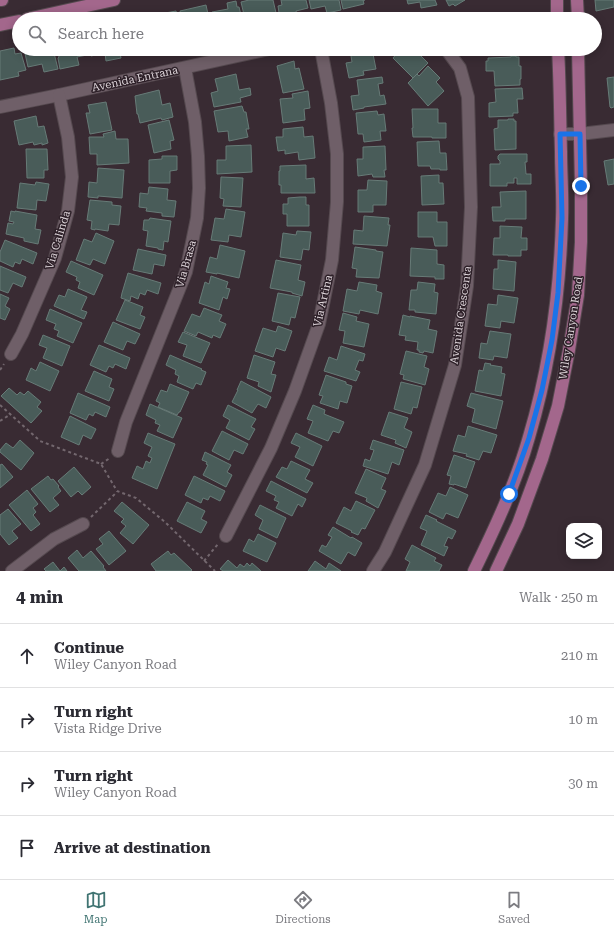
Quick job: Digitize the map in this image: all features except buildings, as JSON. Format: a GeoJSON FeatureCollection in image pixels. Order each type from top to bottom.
{"type":"FeatureCollection","features":[{"type":"Feature","properties":{"kind":"main road"},"geometry":{"type":"LineString","coordinates":[[53,12],[87,3],[114,0]]}},
{"type":"Feature","properties":{"kind":"main road"},"geometry":{"type":"LineString","coordinates":[[557,0],[558,12]]}},
{"type":"Feature","properties":{"kind":"main road"},"geometry":{"type":"LineString","coordinates":[[577,0],[578,12]]}},
{"type":"Feature","properties":{"kind":"main road"},"geometry":{"type":"LineString","coordinates":[[0,25],[12,22]]}},
{"type":"Feature","properties":{"kind":"main road","name":"Wiley Canyon Road"},"geometry":{"type":"LineString","coordinates":[[474,571],[509,494],[529,438],[545,376],[552,340],[558,293],[562,218],[558,56]]}},
{"type":"Feature","properties":{"kind":"main road","name":"Wiley Canyon Road"},"geometry":{"type":"LineString","coordinates":[[496,571],[518,524],[542,459],[558,406],[578,295],[581,242],[578,56]]}},
{"type":"Feature","properties":{"kind":"street","name":"Avenida Entrana"},"geometry":{"type":"LineString","coordinates":[[0,107],[59,96],[238,56]]}},
{"type":"Feature","properties":{"kind":"street","name":"Via Artina"},"geometry":{"type":"LineString","coordinates":[[226,536],[270,448],[295,391],[319,324],[332,260],[338,202],[337,154],[331,103],[322,56]]}},
{"type":"Feature","properties":{"kind":"street","name":"Avenida Crescenta"},"geometry":{"type":"LineString","coordinates":[[373,571],[385,552],[426,465],[455,365],[467,286],[471,207],[468,97],[460,68],[451,56]]}},
{"type":"Feature","properties":{"kind":"street","name":"Via Brasa"},"geometry":{"type":"LineString","coordinates":[[118,450],[126,422],[186,272],[197,218],[199,188],[198,156],[195,122],[185,68]]}},
{"type":"Feature","properties":{"kind":"street","name":"Via Calinda"},"geometry":{"type":"LineString","coordinates":[[11,354],[22,334],[55,258],[68,211],[72,177],[68,138],[59,96]]}},
{"type":"Feature","properties":{"kind":"street"},"geometry":{"type":"LineString","coordinates":[[560,134],[580,134],[614,130]]}},
{"type":"Feature","properties":{"kind":"street"},"geometry":{"type":"LineString","coordinates":[[12,571],[54,539],[84,524]]}},
{"type":"Feature","properties":{"kind":"path"},"geometry":{"type":"LineString","coordinates":[[0,405],[40,441],[101,464],[117,491],[136,498],[165,522],[215,571]]}},
{"type":"Feature","properties":{"kind":"path"},"geometry":{"type":"LineString","coordinates":[[0,421],[10,414]]}},
{"type":"Feature","properties":{"kind":"path"},"geometry":{"type":"LineString","coordinates":[[84,524],[117,491]]}},
{"type":"Feature","properties":{"kind":"path"},"geometry":{"type":"LineString","coordinates":[[204,561],[226,536]]}},
{"type":"Feature","properties":{"kind":"route"},"geometry":{"type":"LineString","coordinates":[[509,494],[529,438],[542,390],[552,340],[558,293],[562,218],[560,134],[580,134],[581,186]]}}]}
